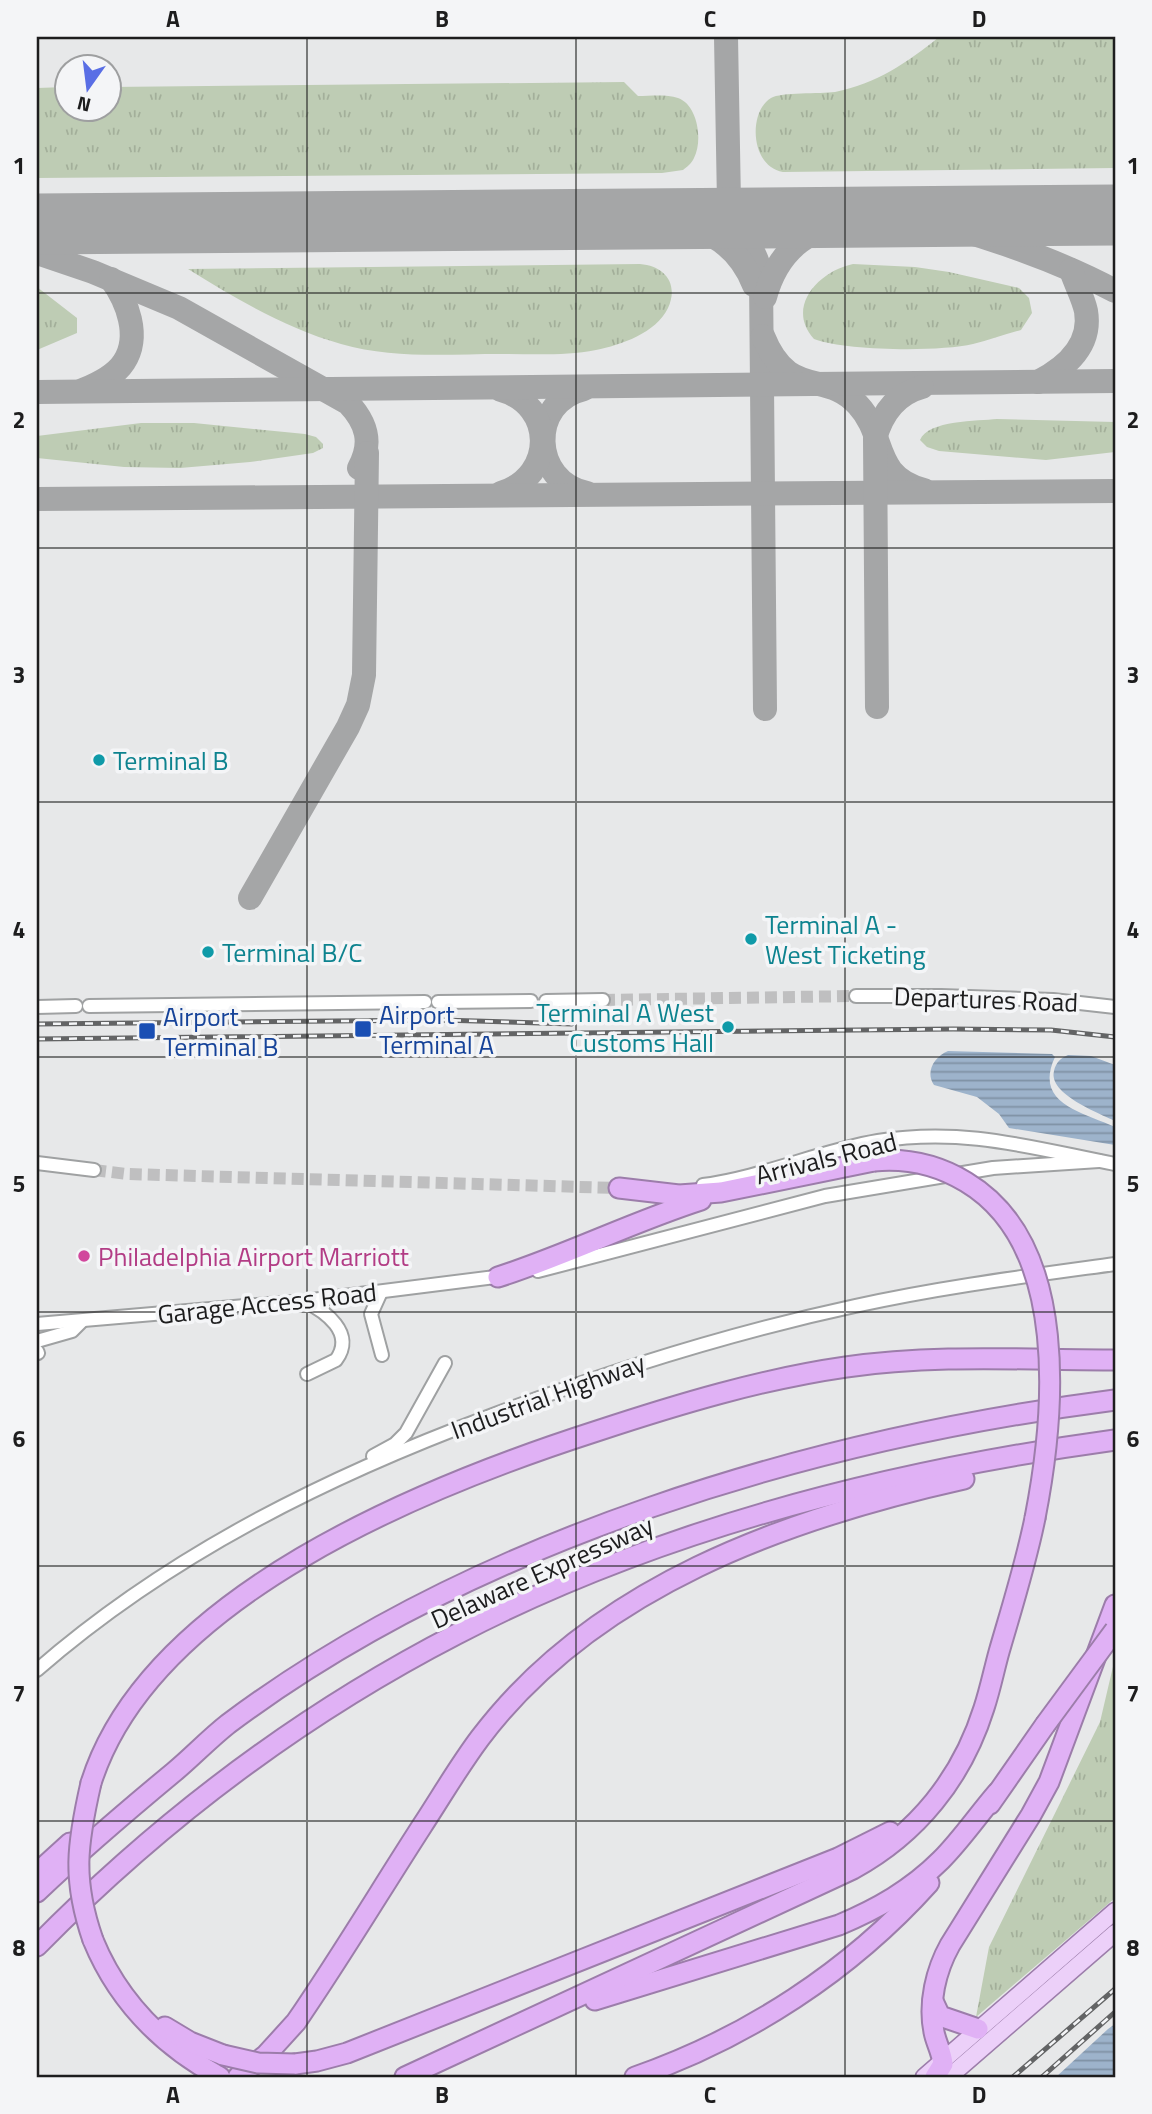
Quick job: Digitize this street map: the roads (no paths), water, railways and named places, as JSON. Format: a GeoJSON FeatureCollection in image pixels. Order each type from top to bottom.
{"type":"FeatureCollection","features":[{"type":"Feature","properties":{"kind":"highway"},"geometry":{"type":"LineString","coordinates":[[405,2077],[816,1886],[883,1851],[920,1819],[956,1773],[976,1730],[1025,1564],[1047,1437],[1049,1368],[1044,1312],[1038,1283],[1029,1259],[1003,1216],[971,1185],[953,1175],[921,1164],[874,1161],[732,1191],[653,1216],[560,1256],[498,1277]]}},
{"type":"Feature","properties":{"kind":"highway"},"geometry":{"type":"LineString","coordinates":[[619,1188],[679,1195],[732,1191]]}},
{"type":"Feature","properties":{"kind":"highway"},"geometry":{"type":"LineString","coordinates":[[220,2077],[162,2038],[129,2004],[108,1973],[83,1906],[77,1861],[91,1783],[107,1745],[136,1700],[174,1655],[217,1615],[268,1578],[382,1516],[461,1480],[564,1441],[649,1415],[816,1372],[883,1363],[932,1360],[1115,1360]]}},
{"type":"Feature","properties":{"kind":"highway","name":"Delaware Expressway"},"geometry":{"type":"LineString","coordinates":[[37,1892],[227,1725],[339,1651],[489,1572],[625,1518],[742,1479],[851,1450],[1006,1417],[1115,1400]]}},
{"type":"Feature","properties":{"kind":"highway"},"geometry":{"type":"LineString","coordinates":[[238,2077],[266,2055],[296,2022],[460,1767],[491,1724],[527,1685],[597,1626],[635,1600],[681,1575],[739,1549],[799,1527],[926,1488],[1115,1441]]}},
{"type":"Feature","properties":{"kind":"highway","name":"Delaware Expressway"},"geometry":{"type":"LineString","coordinates":[[37,1946],[152,1838],[256,1757],[379,1677],[457,1634],[524,1602],[665,1546],[808,1502],[967,1465],[1115,1441]]}},
{"type":"Feature","properties":{"kind":"highway"},"geometry":{"type":"LineString","coordinates":[[942,2072],[933,2026],[933,2001],[946,1952],[1049,1782],[1115,1605]]}},
{"type":"Feature","properties":{"kind":"highway"},"geometry":{"type":"LineString","coordinates":[[635,2077],[690,2056],[749,2026],[794,1999],[884,1929],[933,1879],[971,1833],[1045,1725],[1115,1630]]}},
{"type":"Feature","properties":{"kind":"highway"},"geometry":{"type":"LineString","coordinates":[[96,1939],[117,1976],[145,2009],[178,2035],[223,2055],[258,2063],[317,2061],[347,2053],[872,1843],[909,1818],[946,1777],[971,1729],[997,1660]]}},
{"type":"Feature","properties":{"kind":"highway"},"geometry":{"type":"LineString","coordinates":[[37,1873],[168,1760],[227,1725]]}},
{"type":"Feature","properties":{"kind":"highway"},"geometry":{"type":"LineString","coordinates":[[413,2077],[561,2012],[839,1925],[865,1914],[900,1894],[932,1868],[997,1793]]}},
{"type":"Feature","properties":{"kind":"highway"},"geometry":{"type":"LineString","coordinates":[[933,2001],[940,2017],[978,2029]]}},
{"type":"Feature","properties":{"kind":"main road"},"geometry":{"type":"LineString","coordinates":[[942,2072],[978,2029],[1115,1911]]}},
{"type":"Feature","properties":{"kind":"main road"},"geometry":{"type":"LineString","coordinates":[[923,2077],[942,2072],[1115,1933]]}},
{"type":"Feature","properties":{"kind":"street","name":"Departures Road"},"geometry":{"type":"LineString","coordinates":[[856,996],[1053,1000],[1115,1007]]}},
{"type":"Feature","properties":{"kind":"street"},"geometry":{"type":"LineString","coordinates":[[547,1001],[603,1000]]}},
{"type":"Feature","properties":{"kind":"street"},"geometry":{"type":"LineString","coordinates":[[37,1007],[531,1001]]}},
{"type":"Feature","properties":{"kind":"street","name":"Arrivals Road"},"geometry":{"type":"LineString","coordinates":[[619,1188],[725,1182],[855,1145],[888,1139],[940,1135],[1001,1141],[1115,1164]]}},
{"type":"Feature","properties":{"kind":"street","name":"Garage Access Road"},"geometry":{"type":"LineString","coordinates":[[37,1324],[303,1301],[542,1271],[825,1196],[993,1167],[1099,1161]]}},
{"type":"Feature","properties":{"kind":"street"},"geometry":{"type":"LineString","coordinates":[[37,1163],[94,1170]]}},
{"type":"Feature","properties":{"kind":"street","name":"Industrial Highway"},"geometry":{"type":"LineString","coordinates":[[37,1670],[120,1603],[232,1532],[347,1474],[440,1434],[551,1393],[694,1346],[856,1306],[960,1286],[1115,1265]]}},
{"type":"Feature","properties":{"kind":"street"},"geometry":{"type":"LineString","coordinates":[[1047,1273],[1115,1272]]}},
{"type":"Feature","properties":{"kind":"street"},"geometry":{"type":"LineString","coordinates":[[381,1292],[371,1314],[382,1354]]}},
{"type":"Feature","properties":{"kind":"street"},"geometry":{"type":"LineString","coordinates":[[303,1301],[329,1316],[340,1335],[342,1346],[336,1360],[307,1374]]}},
{"type":"Feature","properties":{"kind":"street"},"geometry":{"type":"LineString","coordinates":[[37,1348],[72,1331],[82,1321]]}},
{"type":"Feature","properties":{"kind":"street"},"geometry":{"type":"LineString","coordinates":[[347,1474],[403,1437],[445,1363]]}},
{"type":"Feature","properties":{"kind":"water"},"geometry":{"type":"Polygon","coordinates":[[[948,1051],[1052,1054],[1055,1057],[1050,1073],[1051,1086],[1056,1096],[1076,1111],[1115,1127],[1115,1145],[1009,1128],[999,1114],[977,1097],[934,1085],[930,1075],[932,1065],[948,1051]]]}},
{"type":"Feature","properties":{"kind":"water"},"geometry":{"type":"Polygon","coordinates":[[[1068,1055],[1091,1056],[1115,1065],[1115,1121],[1076,1102],[1059,1087],[1054,1079],[1054,1071],[1059,1061],[1068,1055]]]}},
{"type":"Feature","properties":{"kind":"water"},"geometry":{"type":"Polygon","coordinates":[[[1115,2024],[1115,2077],[1056,2077],[1108,2029],[1115,2024]]]}},
{"type":"Feature","properties":{"kind":"tunnel"},"geometry":{"type":"LineString","coordinates":[[603,1000],[856,996]]}},
{"type":"Feature","properties":{"kind":"tunnel"},"geometry":{"type":"LineString","coordinates":[[94,1170],[127,1174],[619,1188]]}},
{"type":"Feature","properties":{"kind":"railway"},"geometry":{"type":"LineString","coordinates":[[37,1024],[441,1020],[572,1024]]}},
{"type":"Feature","properties":{"kind":"railway"},"geometry":{"type":"LineString","coordinates":[[37,1039],[953,1029],[1051,1030],[1115,1037]]}},
{"type":"Feature","properties":{"kind":"railway"},"geometry":{"type":"LineString","coordinates":[[1013,2077],[1115,1989]]}},
{"type":"Feature","properties":{"kind":"railway"},"geometry":{"type":"LineString","coordinates":[[1042,2077],[1115,2012]]}},
{"type":"Feature","properties":{"kind":"place","name":"Terminal B"},"geometry":{"type":"Point","coordinates":[99,760]}},
{"type":"Feature","properties":{"kind":"place","name":"Terminal A - West Ticketing"},"geometry":{"type":"Point","coordinates":[751,939]}},
{"type":"Feature","properties":{"kind":"place","name":"Terminal B/C"},"geometry":{"type":"Point","coordinates":[208,952]}},
{"type":"Feature","properties":{"kind":"place","name":"Terminal A West Customs Hall"},"geometry":{"type":"Point","coordinates":[728,1027]}},
{"type":"Feature","properties":{"kind":"place","name":"Airport Terminal A"},"geometry":{"type":"Point","coordinates":[363,1029]}},
{"type":"Feature","properties":{"kind":"place","name":"Airport Terminal B"},"geometry":{"type":"Point","coordinates":[147,1031]}},
{"type":"Feature","properties":{"kind":"place","name":"Philadelphia Airport Marriott"},"geometry":{"type":"Point","coordinates":[84,1256]}}]}
